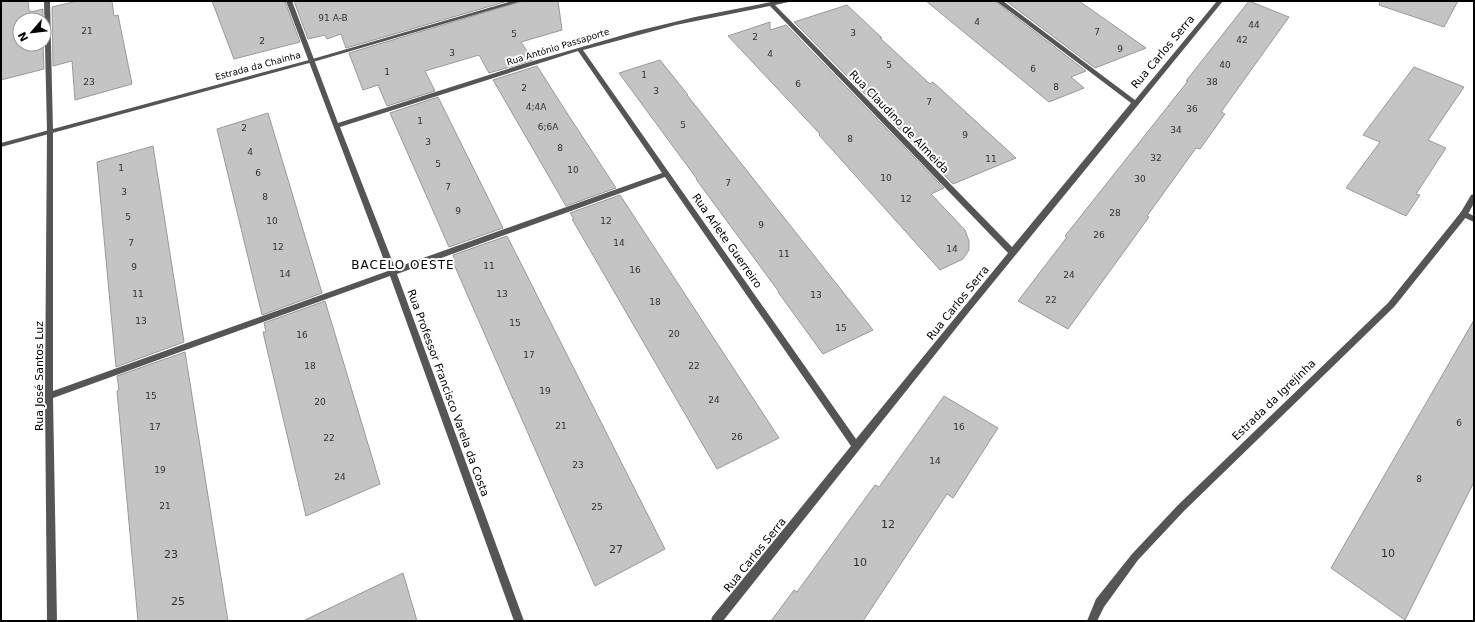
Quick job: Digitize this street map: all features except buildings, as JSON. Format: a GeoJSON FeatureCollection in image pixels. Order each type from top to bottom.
{"type":"FeatureCollection","features":[{"type":"Feature","properties":{"kind":"street","name":"Rua José Santos Luz"},"geometry":{"type":"LineString","coordinates":[[47,1],[50,131],[49,396],[52,621]]}},
{"type":"Feature","properties":{"kind":"street","name":"Rua Professor Francisco Varela da Costa"},"geometry":{"type":"LineString","coordinates":[[289,1],[393,273],[519,621]]}},
{"type":"Feature","properties":{"kind":"street","name":"Estrada da Chainha"},"geometry":{"type":"LineString","coordinates":[[1,145],[311,61],[519,1]]}},
{"type":"Feature","properties":{"kind":"street","name":"Rua António Passaporte"},"geometry":{"type":"LineString","coordinates":[[336,126],[579,49],[667,25],[790,1]]}},
{"type":"Feature","properties":{"kind":"street"},"geometry":{"type":"LineString","coordinates":[[999,1],[1135,103]]}},
{"type":"Feature","properties":{"kind":"street","name":"Rua Carlos Serra"},"geometry":{"type":"LineString","coordinates":[[716,621],[856,446],[1135,103],[1220,1]]}},
{"type":"Feature","properties":{"kind":"street","name":"Rua Claudino de Almeida"},"geometry":{"type":"LineString","coordinates":[[771,4],[1013,253]]}},
{"type":"Feature","properties":{"kind":"street","name":"Rua Arlete Guerreiro"},"geometry":{"type":"LineString","coordinates":[[579,49],[856,446]]}},
{"type":"Feature","properties":{"kind":"street"},"geometry":{"type":"LineString","coordinates":[[49,396],[666,174]]}},
{"type":"Feature","properties":{"kind":"street","name":"Estrada da Igrejinha"},"geometry":{"type":"LineString","coordinates":[[1092,621],[1100,603],[1136,557],[1181,508],[1391,305],[1464,214],[1474,197]]}},
{"type":"Feature","properties":{"kind":"street"},"geometry":{"type":"LineString","coordinates":[[1464,214],[1474,219]]}},
{"type":"Feature","properties":{"kind":"district","name":"BACELO OESTE"},"geometry":{"type":"Point","coordinates":[403,265]}}]}
